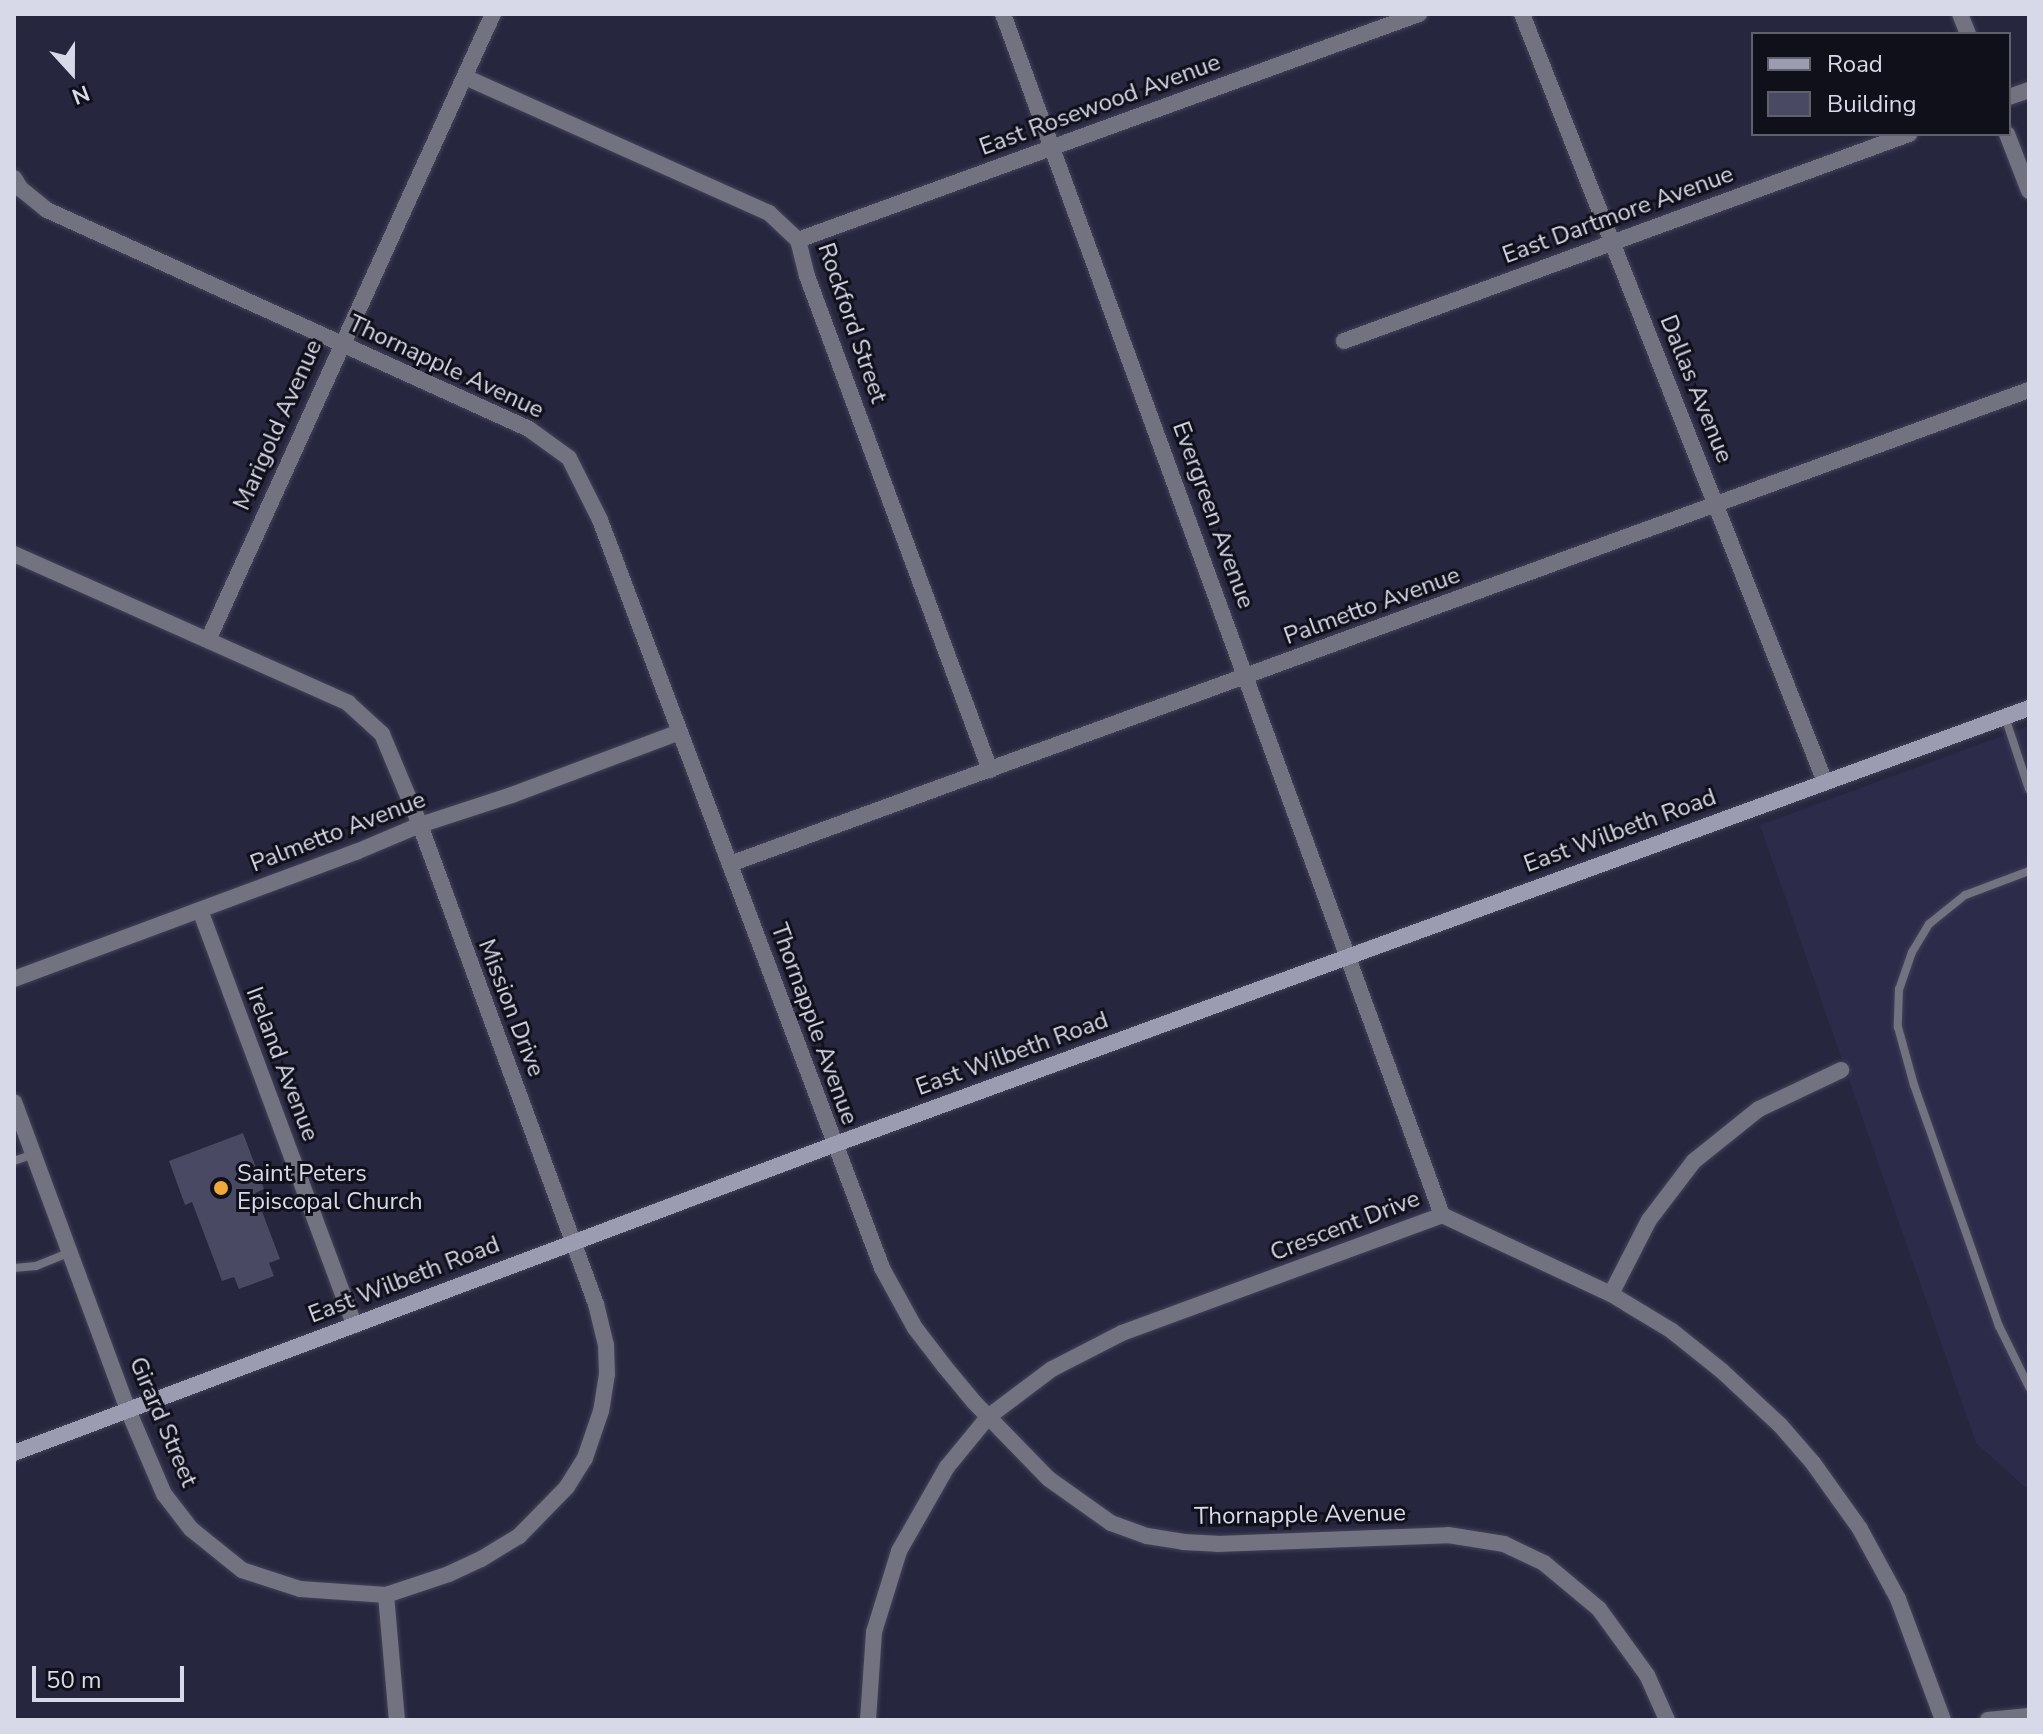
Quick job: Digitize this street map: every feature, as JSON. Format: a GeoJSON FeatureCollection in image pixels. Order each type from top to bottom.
{"type":"FeatureCollection","features":[{"type":"Feature","properties":{"kind":"main road","name":"East Wilbeth Road"},"geometry":{"type":"LineString","coordinates":[[14,1453],[833,1145],[2029,708]]}},
{"type":"Feature","properties":{"kind":"street","name":"Marigold Avenue"},"geometry":{"type":"LineString","coordinates":[[209,638],[493,14]]}},
{"type":"Feature","properties":{"kind":"street","name":"Evergreen Avenue"},"geometry":{"type":"LineString","coordinates":[[1003,14],[1248,677],[1442,1215]]}},
{"type":"Feature","properties":{"kind":"street","name":"East Rosewood Avenue"},"geometry":{"type":"LineString","coordinates":[[798,240],[1419,14]]}},
{"type":"Feature","properties":{"kind":"street","name":"Dallas Avenue"},"geometry":{"type":"LineString","coordinates":[[1522,14],[1825,782]]}},
{"type":"Feature","properties":{"kind":"street","name":"Rockford Street"},"geometry":{"type":"LineString","coordinates":[[465,77],[769,213],[798,240],[813,291],[990,770]]}},
{"type":"Feature","properties":{"kind":"street","name":"East Dartmore Avenue"},"geometry":{"type":"LineString","coordinates":[[1344,341],[1904,136]]}},
{"type":"Feature","properties":{"kind":"street"},"geometry":{"type":"LineString","coordinates":[[2008,136],[2029,191]]}},
{"type":"Feature","properties":{"kind":"street","name":"Thornapple Avenue"},"geometry":{"type":"LineString","coordinates":[[14,178],[21,189],[47,210],[529,429],[569,458],[590,495],[882,1268],[915,1328],[988,1417],[1064,1493],[1111,1523],[1147,1536],[1217,1544],[1448,1535],[1504,1544],[1544,1563],[1599,1609],[1647,1675],[1667,1720]]}},
{"type":"Feature","properties":{"kind":"street","name":"Palmetto Avenue"},"geometry":{"type":"LineString","coordinates":[[730,864],[2029,390]]}},
{"type":"Feature","properties":{"kind":"street","name":"Mission Drive"},"geometry":{"type":"LineString","coordinates":[[14,554],[209,638],[362,712],[382,734],[420,825],[596,1304],[606,1345],[607,1374],[601,1411],[585,1458],[567,1487],[519,1536],[449,1574],[386,1595]]}},
{"type":"Feature","properties":{"kind":"street","name":"Palmetto Avenue"},"geometry":{"type":"LineString","coordinates":[[14,979],[420,825],[512,795],[680,732]]}},
{"type":"Feature","properties":{"kind":"street","name":"Ireland Avenue"},"geometry":{"type":"LineString","coordinates":[[200,910],[354,1325]]}},
{"type":"Feature","properties":{"kind":"street"},"geometry":{"type":"LineString","coordinates":[[1611,1294],[1649,1220],[1694,1161],[1759,1109],[1841,1070]]}},
{"type":"Feature","properties":{"kind":"street","name":"Girard Street"},"geometry":{"type":"LineString","coordinates":[[14,1102],[128,1410],[172,1506],[191,1529],[242,1570],[300,1589],[386,1595]]}},
{"type":"Feature","properties":{"kind":"street","name":"Crescent Drive"},"geometry":{"type":"LineString","coordinates":[[868,1720],[874,1632],[899,1551],[947,1467],[988,1417],[1052,1369],[1122,1333],[1442,1215],[1611,1294],[1672,1331],[1722,1371],[1780,1425],[1813,1463],[1860,1529],[1898,1599],[1934,1687],[1943,1720]]}},
{"type":"Feature","properties":{"kind":"street"},"geometry":{"type":"LineString","coordinates":[[386,1595],[397,1720]]}},
{"type":"Feature","properties":{"kind":"street"},"geometry":{"type":"LineString","coordinates":[[1988,1720],[2029,1716]]}},
{"type":"Feature","properties":{"kind":"lane"},"geometry":{"type":"LineString","coordinates":[[2005,717],[2029,789]]}},
{"type":"Feature","properties":{"kind":"lane"},"geometry":{"type":"LineString","coordinates":[[2029,871],[1965,895],[1929,924],[1912,952],[1899,989],[1898,1027],[1914,1085],[1999,1326],[2029,1387]]}},
{"type":"Feature","properties":{"kind":"lane"},"geometry":{"type":"LineString","coordinates":[[14,1161],[34,1154]]}},
{"type":"Feature","properties":{"kind":"lane"},"geometry":{"type":"LineString","coordinates":[[14,1268],[36,1266],[70,1252]]}},
{"type":"Feature","properties":{"kind":"shaded area"},"geometry":{"type":"Polygon","coordinates":[[[2029,726],[2029,1487],[2026,1488],[1976,1443],[1760,825],[2029,726]]]}},
{"type":"Feature","properties":{"kind":"building"},"geometry":{"type":"Polygon","coordinates":[[[243,1133],[264,1189],[255,1193],[280,1259],[269,1263],[274,1276],[239,1289],[234,1277],[222,1281],[192,1202],[185,1205],[169,1161],[243,1133]]]}},
{"type":"Feature","properties":{"kind":"place","name":"Saint Peters Episcopal Church"},"geometry":{"type":"Point","coordinates":[221,1188]}}]}
